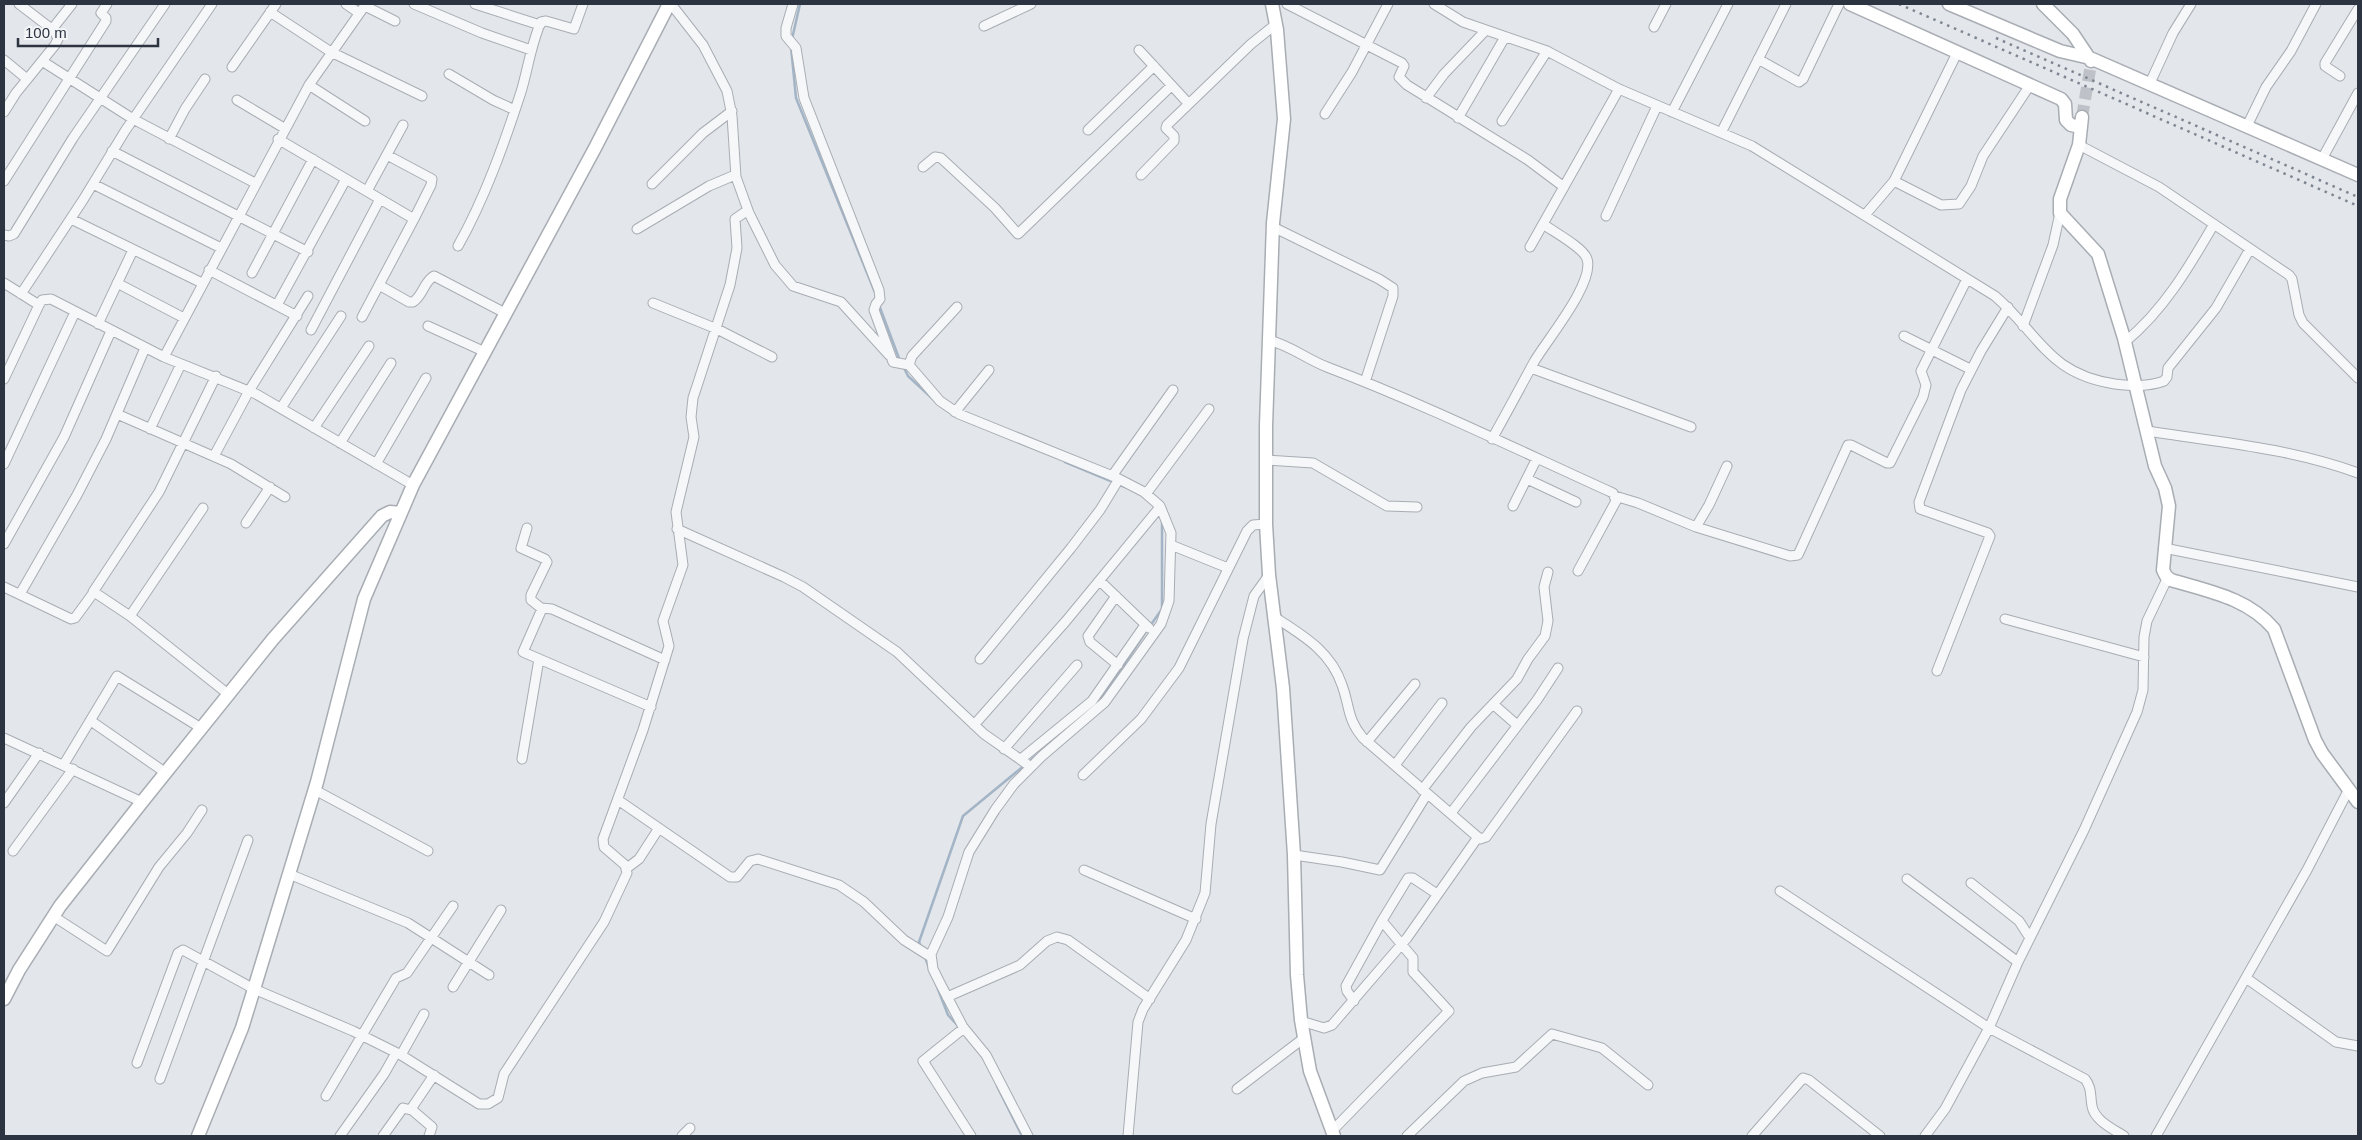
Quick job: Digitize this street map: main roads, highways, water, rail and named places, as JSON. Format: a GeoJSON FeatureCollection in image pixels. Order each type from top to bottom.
{"type":"FeatureCollection","features":[{"type":"Feature","properties":{"kind":"waterway"},"geometry":{"type":"LineString","coordinates":[[792,39],[800,4]]}},
{"type":"Feature","properties":{"kind":"waterway"},"geometry":{"type":"LineString","coordinates":[[791,47],[796,98],[876,295]]}},
{"type":"Feature","properties":{"kind":"waterway"},"geometry":{"type":"LineString","coordinates":[[879,305],[900,361]]}},
{"type":"Feature","properties":{"kind":"waterway"},"geometry":{"type":"LineString","coordinates":[[904,368],[908,376],[934,400]]}},
{"type":"Feature","properties":{"kind":"waterway"},"geometry":{"type":"LineString","coordinates":[[1065,462],[1125,487]]}},
{"type":"Feature","properties":{"kind":"waterway"},"geometry":{"type":"LineString","coordinates":[[1150,626],[1162,609],[1162,520]]}},
{"type":"Feature","properties":{"kind":"waterway"},"geometry":{"type":"LineString","coordinates":[[1097,701],[1103,696],[1147,630]]}},
{"type":"Feature","properties":{"kind":"waterway"},"geometry":{"type":"LineString","coordinates":[[1047,746],[1078,718]]}},
{"type":"Feature","properties":{"kind":"waterway"},"geometry":{"type":"LineString","coordinates":[[921,947],[919,942],[963,816],[1037,755]]}},
{"type":"Feature","properties":{"kind":"waterway"},"geometry":{"type":"LineString","coordinates":[[925,957],[929,968]]}},
{"type":"Feature","properties":{"kind":"waterway"},"geometry":{"type":"LineString","coordinates":[[936,984],[948,1015],[959,1027]]}},
{"type":"Feature","properties":{"kind":"waterway"},"geometry":{"type":"LineString","coordinates":[[997,1086],[1022,1136]]}},
{"type":"Feature","properties":{"kind":"tunnel"},"geometry":{"type":"LineString","coordinates":[[2082,117],[2091,64]]}},
{"type":"Feature","properties":{"kind":"railway"},"geometry":{"type":"LineString","coordinates":[[1899,4],[2358,206]]}},
{"type":"Feature","properties":{"kind":"railway"},"geometry":{"type":"LineString","coordinates":[[1996,38],[2358,197]]}}]}
